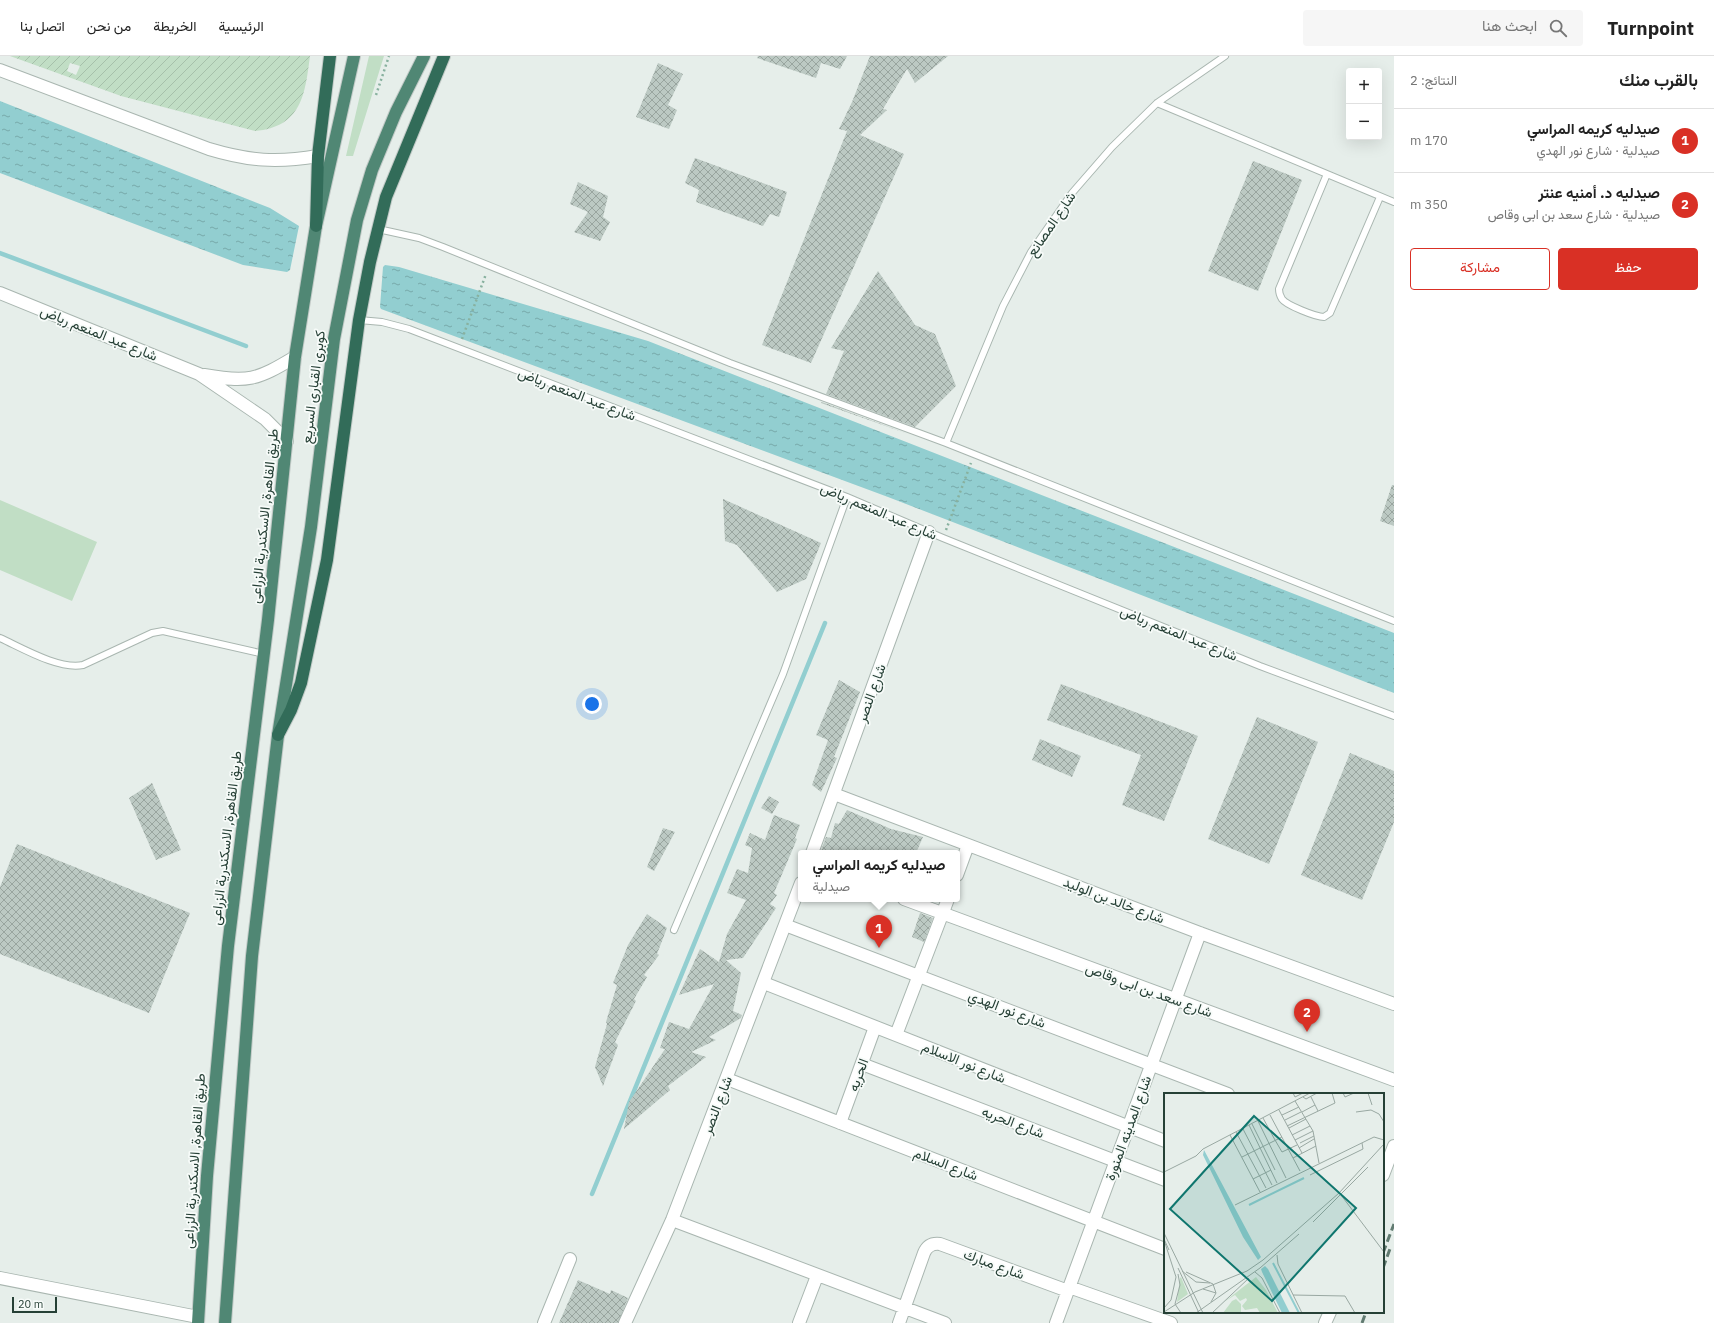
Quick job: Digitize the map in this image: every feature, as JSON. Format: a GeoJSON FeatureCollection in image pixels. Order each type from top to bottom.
{"type":"FeatureCollection","features":[{"type":"Feature","properties":{"kind":"highway"},"geometry":{"type":"LineString","coordinates":[[316,226],[318,156],[330,56]]}},
{"type":"Feature","properties":{"kind":"highway","name":"كوبرى القبارى السريع"},"geometry":{"type":"LineString","coordinates":[[278,735],[311,526],[334,339],[357,220],[372,170],[396,112],[424,56]]}},
{"type":"Feature","properties":{"kind":"highway"},"geometry":{"type":"LineString","coordinates":[[225,1323],[252,956],[278,735],[291,710],[301,683],[327,560],[359,320],[370,262],[386,196],[444,56]]}},
{"type":"Feature","properties":{"kind":"highway","name":"كوبرى القبارى السريع"},"geometry":{"type":"LineString","coordinates":[[295,357],[316,226],[354,59]]}},
{"type":"Feature","properties":{"kind":"highway","name":"طريق القاهرة, الاسكندرية الزراعى"},"geometry":{"type":"LineString","coordinates":[[198,1320],[207,1176],[228,946],[264,654],[295,357]]}},
{"type":"Feature","properties":{"kind":"street"},"geometry":{"type":"LineString","coordinates":[[0,70],[235,157],[273,162],[318,156]]}},
{"type":"Feature","properties":{"kind":"street","name":"شارع عبد المنعم رياض"},"geometry":{"type":"LineString","coordinates":[[0,293],[199,374],[231,380],[246,379],[266,374],[295,357]]}},
{"type":"Feature","properties":{"kind":"street","name":"شارع عبد المنعم رياض"},"geometry":{"type":"LineString","coordinates":[[199,374],[265,419],[287,441]]}},
{"type":"Feature","properties":{"kind":"street","name":"شارع النصر"},"geometry":{"type":"LineString","coordinates":[[813,850],[929,532]]}},
{"type":"Feature","properties":{"kind":"street","name":"شارع خالد بن الوليد"},"geometry":{"type":"LineString","coordinates":[[834,794],[1200,933],[1394,1004]]}},
{"type":"Feature","properties":{"kind":"street"},"geometry":{"type":"LineString","coordinates":[[960,867],[968,845]]}},
{"type":"Feature","properties":{"kind":"street","name":"شارع النصر"},"geometry":{"type":"LineString","coordinates":[[625,1323],[672,1220],[727,1080],[798,891]]}},
{"type":"Feature","properties":{"kind":"street","name":"شارع سعد بن ابى وقاص"},"geometry":{"type":"LineString","coordinates":[[912,902],[1394,1080]]}},
{"type":"Feature","properties":{"kind":"street"},"geometry":{"type":"LineString","coordinates":[[896,1035],[947,902]]}},
{"type":"Feature","properties":{"kind":"street","name":"شارع نور الهدي"},"geometry":{"type":"LineString","coordinates":[[785,925],[1225,1093]]}},
{"type":"Feature","properties":{"kind":"street","name":"شارع المدينه المنورة"},"geometry":{"type":"LineString","coordinates":[[1056,1323],[1200,933]]}},
{"type":"Feature","properties":{"kind":"street","name":"شارع نور الاسلام"},"geometry":{"type":"LineString","coordinates":[[764,983],[1164,1141]]}},
{"type":"Feature","properties":{"kind":"street","name":"الحريه"},"geometry":{"type":"LineString","coordinates":[[840,1123],[875,1027]]}},
{"type":"Feature","properties":{"kind":"street","name":"شارع الحريه"},"geometry":{"type":"LineString","coordinates":[[862,1064],[1164,1180]]}},
{"type":"Feature","properties":{"kind":"street","name":"شارع السلام"},"geometry":{"type":"LineString","coordinates":[[727,1080],[1164,1249]]}},
{"type":"Feature","properties":{"kind":"street"},"geometry":{"type":"LineString","coordinates":[[1384,1172],[1389,1152]]}},
{"type":"Feature","properties":{"kind":"street"},"geometry":{"type":"LineString","coordinates":[[672,1220],[817,1276],[945,1323]]}},
{"type":"Feature","properties":{"kind":"street","name":"شارع مبارك"},"geometry":{"type":"LineString","coordinates":[[904,1308],[924,1253],[930,1245],[940,1244],[1171,1323]]}},
{"type":"Feature","properties":{"kind":"street"},"geometry":{"type":"LineString","coordinates":[[544,1323],[570,1259]]}},
{"type":"Feature","properties":{"kind":"street"},"geometry":{"type":"LineString","coordinates":[[799,1323],[817,1276]]}},
{"type":"Feature","properties":{"kind":"street"},"geometry":{"type":"LineString","coordinates":[[0,1278],[198,1320]]}},
{"type":"Feature","properties":{"kind":"street"},"geometry":{"type":"LineString","coordinates":[[899,1323],[904,1308]]}},
{"type":"Feature","properties":{"kind":"street"},"geometry":{"type":"LineString","coordinates":[[1325,1323],[1330,1313]]}},
{"type":"Feature","properties":{"kind":"lane","name":"شارع المصانع"},"geometry":{"type":"LineString","coordinates":[[946,443],[1003,306],[1031,252],[1072,193],[1112,147],[1157,103],[1225,56]]}},
{"type":"Feature","properties":{"kind":"lane"},"geometry":{"type":"LineString","coordinates":[[1157,103],[1394,202]]}},
{"type":"Feature","properties":{"kind":"lane"},"geometry":{"type":"LineString","coordinates":[[1327,174],[1279,285],[1279,294],[1282,299],[1292,305],[1320,317],[1327,316],[1330,313],[1380,197]]}},
{"type":"Feature","properties":{"kind":"lane"},"geometry":{"type":"LineString","coordinates":[[378,229],[419,238],[489,265],[730,363],[946,443],[1394,622]]}},
{"type":"Feature","properties":{"kind":"lane","name":"شارع عبد المنعم رياض"},"geometry":{"type":"LineString","coordinates":[[359,320],[382,322],[408,329],[847,497],[943,538],[1252,663],[1394,716]]}},
{"type":"Feature","properties":{"kind":"lane"},"geometry":{"type":"LineString","coordinates":[[674,930],[783,674],[847,497]]}},
{"type":"Feature","properties":{"kind":"lane"},"geometry":{"type":"LineString","coordinates":[[0,638],[59,663],[75,667],[83,665],[152,633],[164,631],[264,654]]}},
{"type":"Feature","properties":{"kind":"path"},"geometry":{"type":"LineString","coordinates":[[376,95],[389,56]]}},
{"type":"Feature","properties":{"kind":"path"},"geometry":{"type":"LineString","coordinates":[[459,349],[489,265]]}},
{"type":"Feature","properties":{"kind":"path"},"geometry":{"type":"LineString","coordinates":[[943,538],[974,454]]}},
{"type":"Feature","properties":{"kind":"green space"},"geometry":{"type":"Polygon","coordinates":[[[10,56],[310,56],[306,83],[298,106],[292,116],[283,123],[271,128],[255,131],[121,96],[10,56]],[[70,63],[67,71],[76,75],[80,66],[70,63]]]}},
{"type":"Feature","properties":{"kind":"green space"},"geometry":{"type":"Polygon","coordinates":[[[369,56],[384,56],[353,156],[346,156],[369,56]]]}},
{"type":"Feature","properties":{"kind":"green space"},"geometry":{"type":"Polygon","coordinates":[[[0,500],[97,542],[72,601],[0,570],[0,500]]]}},
{"type":"Feature","properties":{"kind":"water"},"geometry":{"type":"Polygon","coordinates":[[[0,101],[270,208],[299,226],[290,270],[287,272],[243,265],[0,173],[0,101]]]}},
{"type":"Feature","properties":{"kind":"water"},"geometry":{"type":"Polygon","coordinates":[[[385,265],[399,267],[648,341],[1394,633],[1394,693],[888,497],[381,309],[383,267],[385,265]]]}},
{"type":"Feature","properties":{"kind":"building"},"geometry":{"type":"Polygon","coordinates":[[[758,56],[847,56],[840,69],[821,63],[816,78],[757,58],[758,56]]]}},
{"type":"Feature","properties":{"kind":"building"},"geometry":{"type":"Polygon","coordinates":[[[870,56],[948,56],[915,83],[907,69],[883,109],[887,110],[860,135],[904,154],[811,363],[762,345],[847,131],[839,129],[852,102],[870,56]]]}},
{"type":"Feature","properties":{"kind":"building"},"geometry":{"type":"Polygon","coordinates":[[[658,63],[683,74],[668,105],[677,110],[669,129],[636,117],[658,63]]]}},
{"type":"Feature","properties":{"kind":"building"},"geometry":{"type":"Polygon","coordinates":[[[695,158],[787,192],[779,217],[770,214],[763,226],[696,202],[699,190],[685,183],[695,158]]]}},
{"type":"Feature","properties":{"kind":"building"},"geometry":{"type":"Polygon","coordinates":[[[1253,161],[1302,180],[1258,291],[1208,271],[1253,161]]]}},
{"type":"Feature","properties":{"kind":"building"},"geometry":{"type":"Polygon","coordinates":[[[578,182],[608,196],[603,217],[610,222],[600,241],[574,232],[588,212],[570,204],[578,182]]]}},
{"type":"Feature","properties":{"kind":"building"},"geometry":{"type":"Polygon","coordinates":[[[878,271],[915,325],[935,334],[956,386],[915,427],[826,394],[844,351],[831,348],[878,271]]]}},
{"type":"Feature","properties":{"kind":"building"},"geometry":{"type":"Polygon","coordinates":[[[822,402],[908,434],[821,403],[822,402]]]}},
{"type":"Feature","properties":{"kind":"building"},"geometry":{"type":"Polygon","coordinates":[[[1392,485],[1394,485],[1394,526],[1380,521],[1392,485]]]}},
{"type":"Feature","properties":{"kind":"building"},"geometry":{"type":"Polygon","coordinates":[[[723,499],[821,543],[806,579],[777,592],[737,545],[725,541],[723,499]]]}},
{"type":"Feature","properties":{"kind":"building"},"geometry":{"type":"Polygon","coordinates":[[[839,680],[860,692],[834,757],[837,758],[821,792],[812,785],[828,740],[816,735],[839,680]]]}},
{"type":"Feature","properties":{"kind":"building"},"geometry":{"type":"Polygon","coordinates":[[[1061,684],[1198,736],[1164,821],[1122,805],[1141,755],[1047,720],[1061,684]]]}},
{"type":"Feature","properties":{"kind":"building"},"geometry":{"type":"Polygon","coordinates":[[[1257,717],[1318,742],[1269,864],[1208,839],[1257,717]]]}},
{"type":"Feature","properties":{"kind":"building"},"geometry":{"type":"Polygon","coordinates":[[[1040,739],[1081,756],[1072,777],[1032,760],[1040,739]]]}},
{"type":"Feature","properties":{"kind":"building"},"geometry":{"type":"Polygon","coordinates":[[[1350,753],[1394,771],[1394,822],[1362,900],[1301,875],[1350,753]]]}},
{"type":"Feature","properties":{"kind":"building"},"geometry":{"type":"Polygon","coordinates":[[[152,783],[181,850],[156,860],[129,798],[152,783]]]}},
{"type":"Feature","properties":{"kind":"building"},"geometry":{"type":"Polygon","coordinates":[[[769,796],[779,802],[772,814],[761,808],[769,796]]]}},
{"type":"Feature","properties":{"kind":"building"},"geometry":{"type":"Polygon","coordinates":[[[847,810],[891,829],[923,837],[917,850],[821,850],[826,837],[831,838],[835,823],[839,824],[847,810]]]}},
{"type":"Feature","properties":{"kind":"building"},"geometry":{"type":"Polygon","coordinates":[[[774,815],[800,825],[795,838],[797,839],[774,893],[777,895],[770,904],[776,908],[743,958],[726,960],[741,973],[733,1011],[742,1015],[741,1018],[709,1037],[716,1040],[691,1052],[706,1057],[668,1086],[670,1090],[624,1129],[629,1102],[665,1049],[660,1048],[669,1022],[689,1029],[714,984],[679,995],[700,949],[719,962],[727,934],[746,900],[727,893],[737,869],[748,873],[752,848],[745,845],[750,833],[765,840],[774,815]]]}},
{"type":"Feature","properties":{"kind":"building"},"geometry":{"type":"Polygon","coordinates":[[[663,828],[675,832],[654,871],[647,867],[663,828]]]}},
{"type":"Feature","properties":{"kind":"building"},"geometry":{"type":"Polygon","coordinates":[[[17,844],[190,913],[149,1013],[0,954],[0,887],[17,844]]]}},
{"type":"Feature","properties":{"kind":"building"},"geometry":{"type":"Polygon","coordinates":[[[920,913],[933,918],[924,942],[912,937],[920,913]]]}},
{"type":"Feature","properties":{"kind":"building"},"geometry":{"type":"Polygon","coordinates":[[[647,914],[667,928],[657,954],[659,955],[644,975],[647,977],[634,999],[636,1001],[615,1042],[618,1045],[603,1086],[595,1067],[617,985],[613,983],[628,945],[647,914]]]}},
{"type":"Feature","properties":{"kind":"building"},"geometry":{"type":"Polygon","coordinates":[[[578,1280],[610,1294],[611,1290],[628,1298],[618,1323],[559,1323],[578,1280]]]}},
{"type":"Feature","properties":{"kind":"waterway"},"geometry":{"type":"LineString","coordinates":[[0,253],[246,346]]}},
{"type":"Feature","properties":{"kind":"waterway"},"geometry":{"type":"LineString","coordinates":[[592,1194],[825,623]]}},
{"type":"Feature","properties":{"kind":"railway"},"geometry":{"type":"LineString","coordinates":[[1384,1250],[1394,1224]]}},
{"type":"Feature","properties":{"kind":"railway"},"geometry":{"type":"LineString","coordinates":[[1384,1265],[1391,1246]]}},
{"type":"Feature","properties":{"kind":"railway"},"geometry":{"type":"LineString","coordinates":[[1362,1323],[1366,1313]]}},
{"type":"Feature","properties":{"kind":"place","name":"صيدليه كريمه المراسي"},"geometry":{"type":"Point","coordinates":[879,948]}},
{"type":"Feature","properties":{"kind":"place","name":"صيدليه د. أمنيه عنتر"},"geometry":{"type":"Point","coordinates":[1307,1032]}}]}
